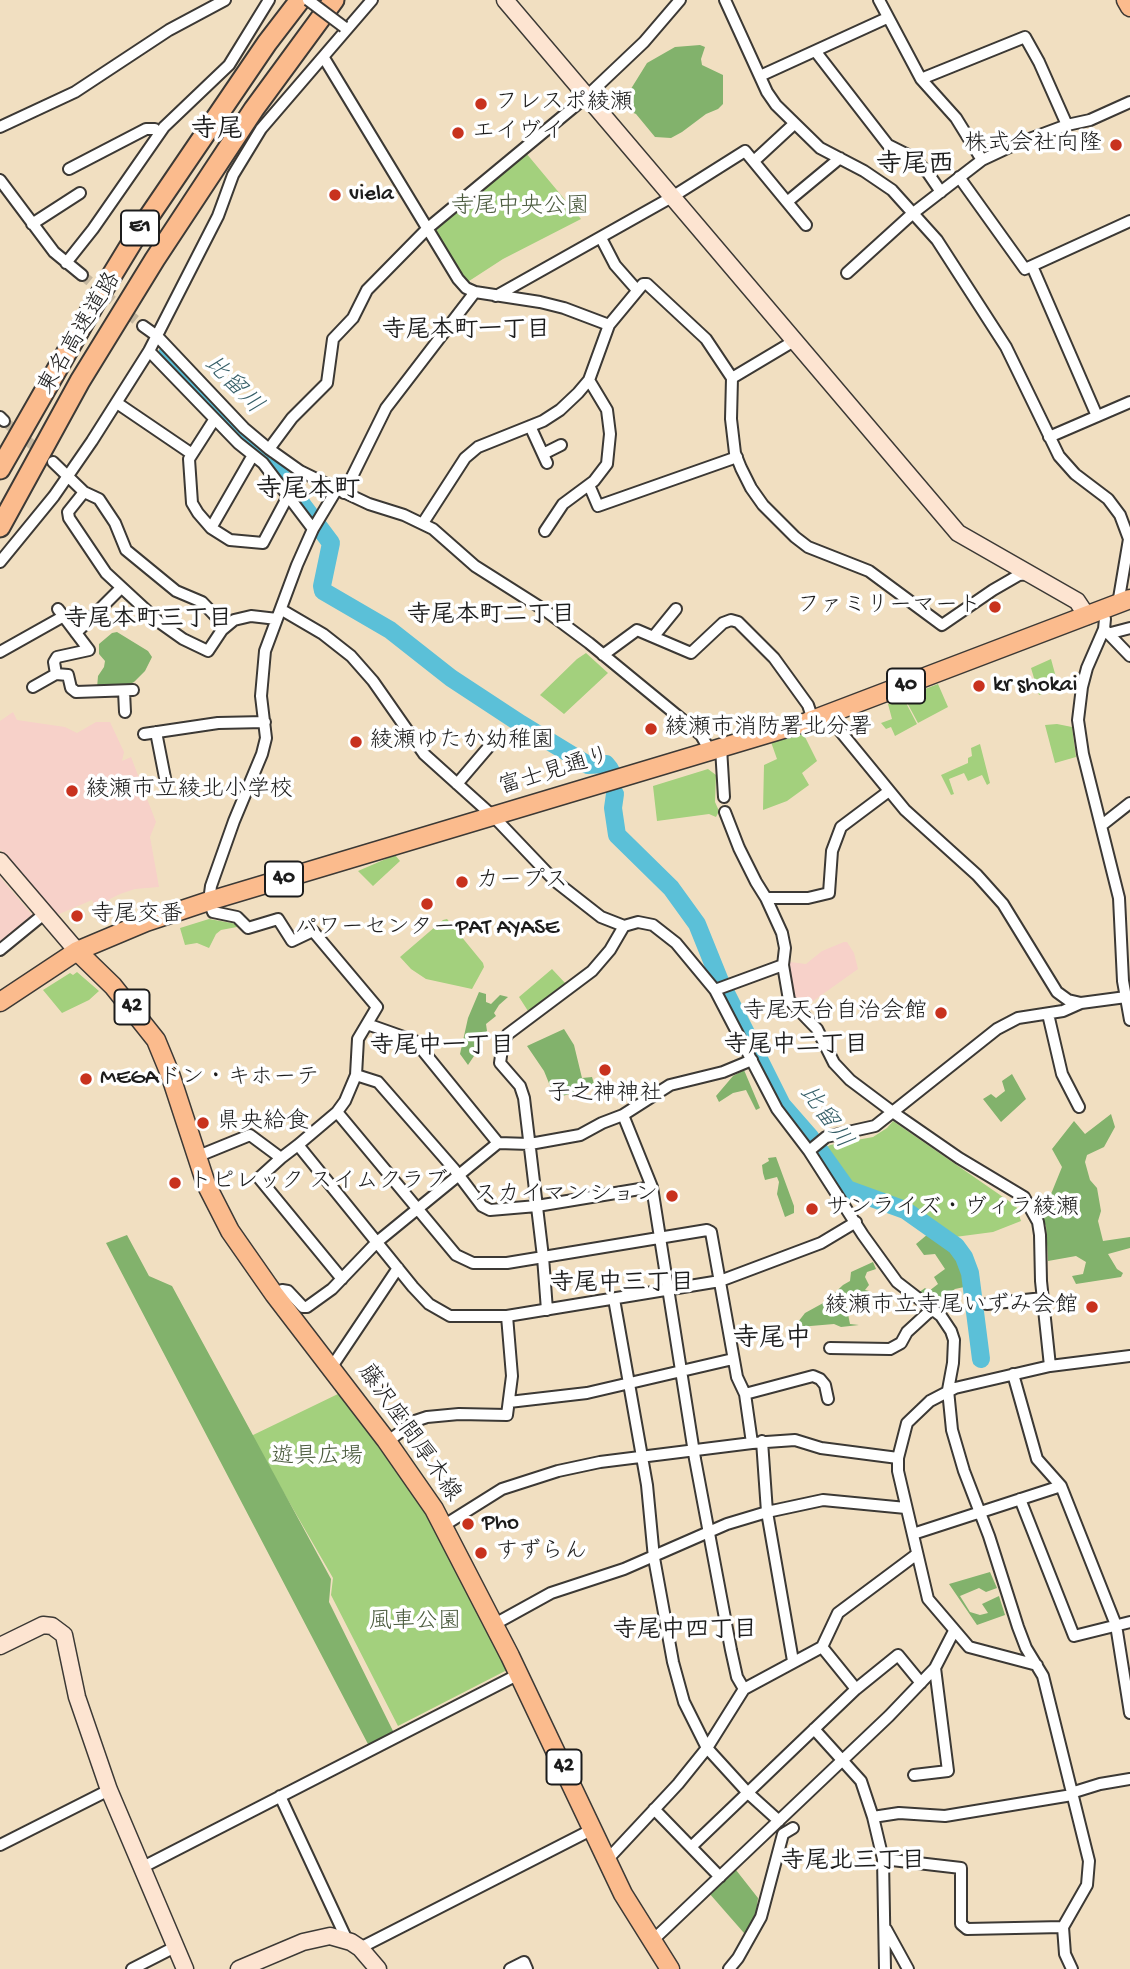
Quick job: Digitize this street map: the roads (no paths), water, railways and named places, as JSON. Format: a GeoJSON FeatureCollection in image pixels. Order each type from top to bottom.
{"type":"FeatureCollection","features":[{"type":"Feature","properties":{"kind":"highway","name":"東名高速道路"},"geometry":{"type":"LineString","coordinates":[[0,469],[137,234],[267,43],[300,0]]}},
{"type":"Feature","properties":{"kind":"highway","name":"東名高速道路"},"geometry":{"type":"LineString","coordinates":[[0,527],[80,381],[155,259],[254,109],[334,0]]}},
{"type":"Feature","properties":{"kind":"main road"},"geometry":{"type":"LineString","coordinates":[[1126,0],[1130,6]]}},
{"type":"Feature","properties":{"kind":"main road","name":"富士見通り"},"geometry":{"type":"LineString","coordinates":[[0,1002],[77,951],[146,922],[820,717],[1124,602]]}},
{"type":"Feature","properties":{"kind":"main road","name":"藤沢座間厚木線"},"geometry":{"type":"LineString","coordinates":[[77,951],[113,986],[156,1040],[216,1207],[246,1255],[387,1442],[443,1526],[519,1674],[623,1894],[670,1969]]}},
{"type":"Feature","properties":{"kind":"street"},"geometry":{"type":"LineString","coordinates":[[0,127],[75,92],[169,30],[226,0]]}},
{"type":"Feature","properties":{"kind":"street"},"geometry":{"type":"LineString","coordinates":[[66,263],[159,134],[229,65],[269,0]]}},
{"type":"Feature","properties":{"kind":"street"},"geometry":{"type":"LineString","coordinates":[[308,0],[345,28]]}},
{"type":"Feature","properties":{"kind":"street"},"geometry":{"type":"LineString","coordinates":[[0,562],[68,475],[149,351],[218,216],[233,175],[261,129],[324,58],[345,28],[372,0]]}},
{"type":"Feature","properties":{"kind":"street"},"geometry":{"type":"LineString","coordinates":[[505,0],[958,533],[1105,619],[1107,631],[1130,656]]}},
{"type":"Feature","properties":{"kind":"street"},"geometry":{"type":"LineString","coordinates":[[269,449],[292,418],[327,383],[333,339],[353,318],[367,290],[428,228],[586,97],[644,42],[680,0]]}},
{"type":"Feature","properties":{"kind":"street"},"geometry":{"type":"LineString","coordinates":[[725,0],[771,99],[820,148],[892,190],[937,240],[1006,347],[1059,456],[1075,474],[1108,499],[1126,526],[1129,549],[1121,578],[1124,602]]}},
{"type":"Feature","properties":{"kind":"street"},"geometry":{"type":"LineString","coordinates":[[879,0],[921,79],[956,118],[982,160]]}},
{"type":"Feature","properties":{"kind":"street"},"geometry":{"type":"LineString","coordinates":[[760,76],[887,18]]}},
{"type":"Feature","properties":{"kind":"street"},"geometry":{"type":"LineString","coordinates":[[921,79],[1025,37],[1067,125]]}},
{"type":"Feature","properties":{"kind":"street"},"geometry":{"type":"LineString","coordinates":[[816,52],[888,145],[912,157],[928,173],[941,192]]}},
{"type":"Feature","properties":{"kind":"street"},"geometry":{"type":"LineString","coordinates":[[324,58],[466,288],[475,292],[552,305],[609,325]]}},
{"type":"Feature","properties":{"kind":"street"},"geometry":{"type":"LineString","coordinates":[[847,273],[912,214],[982,160],[1016,144],[1067,125],[1090,120],[1130,102]]}},
{"type":"Feature","properties":{"kind":"street"},"geometry":{"type":"LineString","coordinates":[[754,161],[794,124]]}},
{"type":"Feature","properties":{"kind":"street"},"geometry":{"type":"LineString","coordinates":[[69,169],[146,129],[151,128],[159,134]]}},
{"type":"Feature","properties":{"kind":"street"},"geometry":{"type":"LineString","coordinates":[[496,296],[672,197],[745,151],[806,225]]}},
{"type":"Feature","properties":{"kind":"street"},"geometry":{"type":"LineString","coordinates":[[787,202],[840,158]]}},
{"type":"Feature","properties":{"kind":"street"},"geometry":{"type":"LineString","coordinates":[[959,177],[1025,269],[1130,221]]}},
{"type":"Feature","properties":{"kind":"street"},"geometry":{"type":"LineString","coordinates":[[1,186],[54,252],[82,275]]}},
{"type":"Feature","properties":{"kind":"street"},"geometry":{"type":"LineString","coordinates":[[32,224],[80,193]]}},
{"type":"Feature","properties":{"kind":"street"},"geometry":{"type":"LineString","coordinates":[[601,237],[615,265],[637,290]]}},
{"type":"Feature","properties":{"kind":"street"},"geometry":{"type":"LineString","coordinates":[[1032,266],[1097,416]]}},
{"type":"Feature","properties":{"kind":"street"},"geometry":{"type":"LineString","coordinates":[[423,523],[465,458],[478,447],[530,426],[560,410],[589,380],[609,325],[637,290],[647,284],[706,339],[732,378],[731,419],[737,457],[751,488],[764,505],[808,547],[869,571],[942,625],[1019,575],[1029,574]]}},
{"type":"Feature","properties":{"kind":"street"},"geometry":{"type":"LineString","coordinates":[[342,1279],[259,1178],[337,1112],[345,1101],[356,1075],[358,1039],[377,1007],[313,931],[292,941],[278,919],[248,928],[237,917],[213,912],[209,901],[211,886],[262,754],[266,738],[261,696],[265,651],[297,565],[315,525],[340,491],[386,408],[475,292]]}},
{"type":"Feature","properties":{"kind":"street"},"geometry":{"type":"LineString","coordinates":[[143,326],[157,336],[219,404],[269,449],[300,471],[369,505],[423,523],[444,537],[475,566],[546,611],[603,655],[716,750],[724,797]]}},
{"type":"Feature","properties":{"kind":"street"},"geometry":{"type":"LineString","coordinates":[[732,378],[794,341]]}},
{"type":"Feature","properties":{"kind":"street"},"geometry":{"type":"LineString","coordinates":[[149,351],[214,420],[268,469],[315,525]]}},
{"type":"Feature","properties":{"kind":"street"},"geometry":{"type":"LineString","coordinates":[[544,530],[563,503],[589,485],[607,464],[610,434],[607,410],[589,380]]}},
{"type":"Feature","properties":{"kind":"street"},"geometry":{"type":"LineString","coordinates":[[1049,437],[1130,402]]}},
{"type":"Feature","properties":{"kind":"street"},"geometry":{"type":"LineString","coordinates":[[117,403],[192,454]]}},
{"type":"Feature","properties":{"kind":"street"},"geometry":{"type":"LineString","coordinates":[[214,420],[189,458],[192,503],[211,528],[230,540],[262,543],[288,496]]}},
{"type":"Feature","properties":{"kind":"street"},"geometry":{"type":"LineString","coordinates":[[530,426],[545,458],[561,445]]}},
{"type":"Feature","properties":{"kind":"street"},"geometry":{"type":"LineString","coordinates":[[211,528],[253,455]]}},
{"type":"Feature","properties":{"kind":"street"},"geometry":{"type":"LineString","coordinates":[[589,485],[597,506],[737,457]]}},
{"type":"Feature","properties":{"kind":"street"},"geometry":{"type":"LineString","coordinates":[[53,462],[84,492],[99,499],[115,523],[126,550],[176,591],[202,602],[225,626]]}},
{"type":"Feature","properties":{"kind":"street"},"geometry":{"type":"LineString","coordinates":[[84,492],[68,512],[69,518],[106,573],[159,622],[208,652],[225,626],[243,616],[279,615],[323,634],[351,656],[373,681],[424,754],[494,817],[555,881],[587,908],[624,926],[638,922],[653,925],[722,987],[752,1060],[777,1109],[813,1148],[856,1222],[897,1282],[941,1317],[951,1331],[954,1340],[953,1363],[948,1390],[952,1430],[1018,1627],[1026,1648],[1043,1676],[1089,1861],[1089,1874],[1080,1899],[1063,1927],[1065,1954],[1072,1969]]}},
{"type":"Feature","properties":{"kind":"street"},"geometry":{"type":"LineString","coordinates":[[76,633],[121,588]]}},
{"type":"Feature","properties":{"kind":"street"},"geometry":{"type":"LineString","coordinates":[[654,636],[676,609]]}},
{"type":"Feature","properties":{"kind":"street"},"geometry":{"type":"LineString","coordinates":[[0,652],[61,613],[89,650],[57,657],[54,662],[56,674]]}},
{"type":"Feature","properties":{"kind":"street"},"geometry":{"type":"LineString","coordinates":[[603,655],[636,630],[691,653],[723,623],[731,620],[738,622],[774,658],[808,705],[905,810],[977,875],[1003,904],[1057,992],[1068,1000],[1081,1003]]}},
{"type":"Feature","properties":{"kind":"street"},"geometry":{"type":"LineString","coordinates":[[1107,631],[1130,628]]}},
{"type":"Feature","properties":{"kind":"street"},"geometry":{"type":"LineString","coordinates":[[1107,631],[1087,668],[1078,720],[1083,754],[1119,898],[1130,1020]]}},
{"type":"Feature","properties":{"kind":"street"},"geometry":{"type":"LineString","coordinates":[[33,687],[56,674],[68,675],[71,688],[76,692],[128,691],[125,712]]}},
{"type":"Feature","properties":{"kind":"street"},"geometry":{"type":"LineString","coordinates":[[166,783],[150,733],[218,723],[265,722]]}},
{"type":"Feature","properties":{"kind":"street"},"geometry":{"type":"LineString","coordinates":[[457,784],[492,743]]}},
{"type":"Feature","properties":{"kind":"street"},"geometry":{"type":"LineString","coordinates":[[766,898],[808,898],[829,892],[830,862],[841,827],[889,791]]}},
{"type":"Feature","properties":{"kind":"street"},"geometry":{"type":"LineString","coordinates":[[1102,825],[1130,803]]}},
{"type":"Feature","properties":{"kind":"street"},"geometry":{"type":"LineString","coordinates":[[725,812],[744,859],[766,898],[785,942],[783,965],[789,1000],[817,1029],[834,1063],[850,1080],[894,1113],[959,1158],[1024,1197],[1038,1222],[1050,1366]]}},
{"type":"Feature","properties":{"kind":"street"},"geometry":{"type":"LineString","coordinates":[[0,861],[77,951]]}},
{"type":"Feature","properties":{"kind":"street"},"geometry":{"type":"LineString","coordinates":[[0,950],[44,914]]}},
{"type":"Feature","properties":{"kind":"street"},"geometry":{"type":"LineString","coordinates":[[547,1310],[524,1098],[520,1086],[500,1063],[503,1042],[508,1034],[593,971],[624,926]]}},
{"type":"Feature","properties":{"kind":"street"},"geometry":{"type":"LineString","coordinates":[[722,987],[783,965]]}},
{"type":"Feature","properties":{"kind":"street"},"geometry":{"type":"LineString","coordinates":[[813,1148],[826,1137],[874,1126],[894,1113],[997,1029],[1018,1018],[1063,1011],[1081,1003],[1126,997]]}},
{"type":"Feature","properties":{"kind":"street"},"geometry":{"type":"LineString","coordinates":[[1048,1014],[1062,1074],[1079,1107]]}},
{"type":"Feature","properties":{"kind":"street"},"geometry":{"type":"LineString","coordinates":[[367,1024],[415,1041],[498,1143]]}},
{"type":"Feature","properties":{"kind":"street"},"geometry":{"type":"LineString","coordinates":[[274,1294],[282,1290],[288,1291],[303,1307],[307,1307],[342,1279],[377,1242],[498,1143],[530,1144],[580,1135],[623,1115],[670,1085],[723,1072],[752,1060]]}},
{"type":"Feature","properties":{"kind":"street"},"geometry":{"type":"LineString","coordinates":[[356,1075],[378,1082],[459,1175],[482,1206],[490,1210],[537,1206],[652,1187]]}},
{"type":"Feature","properties":{"kind":"street"},"geometry":{"type":"LineString","coordinates":[[337,1112],[456,1255],[473,1263],[507,1263],[659,1237],[707,1230],[711,1232],[733,1359],[757,1442],[793,1661]]}},
{"type":"Feature","properties":{"kind":"street"},"geometry":{"type":"LineString","coordinates":[[623,1115],[652,1187],[694,1451],[731,1650],[737,1677],[744,1689]]}},
{"type":"Feature","properties":{"kind":"street"},"geometry":{"type":"LineString","coordinates":[[196,1157],[250,1135],[281,1158]]}},
{"type":"Feature","properties":{"kind":"street"},"geometry":{"type":"LineString","coordinates":[[298,1145],[429,1304],[450,1316],[507,1316],[720,1281],[821,1243],[856,1222]]}},
{"type":"Feature","properties":{"kind":"street"},"geometry":{"type":"LineString","coordinates":[[331,1368],[398,1268]]}},
{"type":"Feature","properties":{"kind":"street"},"geometry":{"type":"LineString","coordinates":[[986,1304],[1043,1298]]}},
{"type":"Feature","properties":{"kind":"street"},"geometry":{"type":"LineString","coordinates":[[614,1299],[642,1456],[654,1558],[673,1662],[684,1702],[707,1748],[748,1793],[779,1821]]}},
{"type":"Feature","properties":{"kind":"street"},"geometry":{"type":"LineString","coordinates":[[830,1348],[890,1349],[901,1343],[907,1332],[931,1310]]}},
{"type":"Feature","properties":{"kind":"street"},"geometry":{"type":"LineString","coordinates":[[387,1442],[415,1421],[427,1417],[458,1414],[507,1415],[512,1365],[507,1316]]}},
{"type":"Feature","properties":{"kind":"street"},"geometry":{"type":"LineString","coordinates":[[1037,1665],[969,1647],[928,1599],[898,1471],[898,1458],[907,1423],[930,1401],[948,1390],[1050,1366],[1130,1356]]}},
{"type":"Feature","properties":{"kind":"street"},"geometry":{"type":"LineString","coordinates":[[509,1402],[587,1393],[733,1359]]}},
{"type":"Feature","properties":{"kind":"street"},"geometry":{"type":"LineString","coordinates":[[1013,1374],[1037,1459],[1061,1486],[1116,1625],[1130,1713]]}},
{"type":"Feature","properties":{"kind":"street"},"geometry":{"type":"LineString","coordinates":[[745,1394],[813,1376],[821,1379],[825,1385],[828,1399]]}},
{"type":"Feature","properties":{"kind":"street"},"geometry":{"type":"LineString","coordinates":[[443,1526],[502,1489],[579,1465],[757,1442],[795,1440],[821,1448],[898,1458]]}},
{"type":"Feature","properties":{"kind":"street"},"geometry":{"type":"LineString","coordinates":[[913,1534],[1061,1486]]}},
{"type":"Feature","properties":{"kind":"street"},"geometry":{"type":"LineString","coordinates":[[1020,1499],[1074,1636],[1130,1622]]}},
{"type":"Feature","properties":{"kind":"street"},"geometry":{"type":"LineString","coordinates":[[493,1625],[551,1592],[654,1558],[710,1531],[767,1512],[823,1500],[906,1508]]}},
{"type":"Feature","properties":{"kind":"street"},"geometry":{"type":"LineString","coordinates":[[607,1860],[678,1784],[707,1748],[744,1689],[822,1647],[838,1613],[917,1554]]}},
{"type":"Feature","properties":{"kind":"street"},"geometry":{"type":"LineString","coordinates":[[0,1646],[43,1625],[52,1626],[64,1635],[77,1698],[109,1790],[185,1969]]}},
{"type":"Feature","properties":{"kind":"street"},"geometry":{"type":"LineString","coordinates":[[652,1941],[921,1684],[935,1668],[954,1631]]}},
{"type":"Feature","properties":{"kind":"street"},"geometry":{"type":"LineString","coordinates":[[822,1647],[856,1689]]}},
{"type":"Feature","properties":{"kind":"street"},"geometry":{"type":"LineString","coordinates":[[691,1847],[856,1689],[898,1655],[921,1684]]}},
{"type":"Feature","properties":{"kind":"street"},"geometry":{"type":"LineString","coordinates":[[914,1775],[948,1771],[935,1668]]}},
{"type":"Feature","properties":{"kind":"street"},"geometry":{"type":"LineString","coordinates":[[141,1868],[519,1674]]}},
{"type":"Feature","properties":{"kind":"street"},"geometry":{"type":"LineString","coordinates":[[814,1729],[861,1781],[873,1817],[883,1858],[885,1969]]}},
{"type":"Feature","properties":{"kind":"street"},"geometry":{"type":"LineString","coordinates":[[873,1817],[899,1813],[945,1816],[1072,1794],[1100,1784],[1130,1779]]}},
{"type":"Feature","properties":{"kind":"street"},"geometry":{"type":"LineString","coordinates":[[0,1845],[109,1790]]}},
{"type":"Feature","properties":{"kind":"street"},"geometry":{"type":"LineString","coordinates":[[280,1796],[354,1944],[379,1969]]}},
{"type":"Feature","properties":{"kind":"street"},"geometry":{"type":"LineString","coordinates":[[654,1809],[720,1877]]}},
{"type":"Feature","properties":{"kind":"street"},"geometry":{"type":"LineString","coordinates":[[729,1969],[761,1917],[783,1834],[793,1828]]}},
{"type":"Feature","properties":{"kind":"street"},"geometry":{"type":"LineString","coordinates":[[239,1969],[266,1964],[315,1938],[330,1936],[354,1944],[593,1829]]}},
{"type":"Feature","properties":{"kind":"street"},"geometry":{"type":"LineString","coordinates":[[883,1858],[961,1868],[961,1924],[967,1929],[1063,1927]]}},
{"type":"Feature","properties":{"kind":"street"},"geometry":{"type":"LineString","coordinates":[[886,1929],[908,1969]]}},
{"type":"Feature","properties":{"kind":"street"},"geometry":{"type":"LineString","coordinates":[[132,1969],[175,1947]]}},
{"type":"Feature","properties":{"kind":"street"},"geometry":{"type":"LineString","coordinates":[[510,1969],[524,1962],[527,1969]]}},
{"type":"Feature","properties":{"kind":"waterway","name":"比留川"},"geometry":{"type":"LineString","coordinates":[[167,354],[209,403],[263,453]]}},
{"type":"Feature","properties":{"kind":"waterway","name":"比留川"},"geometry":{"type":"LineString","coordinates":[[274,467],[331,543],[323,591],[390,630],[451,678],[521,724],[588,765],[606,764],[610,769]]}},
{"type":"Feature","properties":{"kind":"waterway","name":"比留川"},"geometry":{"type":"LineString","coordinates":[[615,794],[613,808],[617,835],[671,888],[697,924],[720,981],[782,1105],[810,1137],[847,1189],[905,1210],[956,1246],[964,1257],[970,1273],[981,1359]]}},
{"type":"Feature","properties":{"kind":"tunnel"},"geometry":{"type":"LineString","coordinates":[[82,275],[143,326]]}},
{"type":"Feature","properties":{"kind":"tunnel"},"geometry":{"type":"LineString","coordinates":[[4,421],[42,453]]}},
{"type":"Feature","properties":{"kind":"place","name":"フレスポ綾瀬"},"geometry":{"type":"Point","coordinates":[481,104]}},
{"type":"Feature","properties":{"kind":"place","name":"エイヴイ"},"geometry":{"type":"Point","coordinates":[458,133]}},
{"type":"Feature","properties":{"kind":"place","name":"株式会社向隆"},"geometry":{"type":"Point","coordinates":[1116,145]}},
{"type":"Feature","properties":{"kind":"place","name":"viela"},"geometry":{"type":"Point","coordinates":[335,195]}},
{"type":"Feature","properties":{"kind":"place","name":"ファミリーマート"},"geometry":{"type":"Point","coordinates":[995,607]}},
{"type":"Feature","properties":{"kind":"place","name":"kr shokai"},"geometry":{"type":"Point","coordinates":[979,686]}},
{"type":"Feature","properties":{"kind":"place","name":"綾瀬市消防署北分署"},"geometry":{"type":"Point","coordinates":[651,729]}},
{"type":"Feature","properties":{"kind":"place","name":"綾瀬ゆたか幼稚園"},"geometry":{"type":"Point","coordinates":[356,742]}},
{"type":"Feature","properties":{"kind":"place","name":"綾瀬市立綾北小学校"},"geometry":{"type":"Point","coordinates":[72,791]}},
{"type":"Feature","properties":{"kind":"place","name":"カープス"},"geometry":{"type":"Point","coordinates":[462,882]}},
{"type":"Feature","properties":{"kind":"place","name":"パワーセンターPAT AYASE"},"geometry":{"type":"Point","coordinates":[427,904]}},
{"type":"Feature","properties":{"kind":"place","name":"寺尾交番"},"geometry":{"type":"Point","coordinates":[77,916]}},
{"type":"Feature","properties":{"kind":"place","name":"寺尾天台自治会館"},"geometry":{"type":"Point","coordinates":[941,1013]}},
{"type":"Feature","properties":{"kind":"place","name":"子之神神社"},"geometry":{"type":"Point","coordinates":[605,1070]}},
{"type":"Feature","properties":{"kind":"place","name":"MEGAドン・キホーテ"},"geometry":{"type":"Point","coordinates":[86,1079]}},
{"type":"Feature","properties":{"kind":"place","name":"県央給食"},"geometry":{"type":"Point","coordinates":[203,1123]}},
{"type":"Feature","properties":{"kind":"place","name":"トピレック スイムクラブ"},"geometry":{"type":"Point","coordinates":[175,1183]}},
{"type":"Feature","properties":{"kind":"place","name":"スカイマンション"},"geometry":{"type":"Point","coordinates":[672,1196]}},
{"type":"Feature","properties":{"kind":"place","name":"サンライズ・ヴィラ綾瀬"},"geometry":{"type":"Point","coordinates":[812,1209]}},
{"type":"Feature","properties":{"kind":"place","name":"綾瀬市立寺尾いずみ会館"},"geometry":{"type":"Point","coordinates":[1092,1307]}},
{"type":"Feature","properties":{"kind":"place","name":"Pho"},"geometry":{"type":"Point","coordinates":[468,1524]}},
{"type":"Feature","properties":{"kind":"place","name":"すずらん"},"geometry":{"type":"Point","coordinates":[481,1553]}},
{"type":"Feature","properties":{"kind":"district","name":"寺尾"},"geometry":{"type":"Point","coordinates":[217,132]}},
{"type":"Feature","properties":{"kind":"district","name":"寺尾西"},"geometry":{"type":"Point","coordinates":[915,167]}},
{"type":"Feature","properties":{"kind":"district","name":"寺尾本町一丁目"},"geometry":{"type":"Point","coordinates":[466,332]}},
{"type":"Feature","properties":{"kind":"district","name":"寺尾本町"},"geometry":{"type":"Point","coordinates":[308,492]}},
{"type":"Feature","properties":{"kind":"district","name":"寺尾本町二丁目"},"geometry":{"type":"Point","coordinates":[491,617]}},
{"type":"Feature","properties":{"kind":"district","name":"寺尾本町三丁目"},"geometry":{"type":"Point","coordinates":[148,621]}},
{"type":"Feature","properties":{"kind":"district","name":"寺尾中二丁目"},"geometry":{"type":"Point","coordinates":[796,1047]}},
{"type":"Feature","properties":{"kind":"district","name":"寺尾中一丁目"},"geometry":{"type":"Point","coordinates":[442,1048]}},
{"type":"Feature","properties":{"kind":"district","name":"寺尾中三丁目"},"geometry":{"type":"Point","coordinates":[622,1285]}},
{"type":"Feature","properties":{"kind":"district","name":"寺尾中"},"geometry":{"type":"Point","coordinates":[772,1341]}},
{"type":"Feature","properties":{"kind":"district","name":"寺尾中四丁目"},"geometry":{"type":"Point","coordinates":[685,1632]}},
{"type":"Feature","properties":{"kind":"district","name":"寺尾北三丁目"},"geometry":{"type":"Point","coordinates":[853,1863]}},
{"type":"Feature","properties":{"kind":"park label","name":"寺尾中央公園"},"geometry":{"type":"Point","coordinates":[520,208]}},
{"type":"Feature","properties":{"kind":"park label","name":"遊具広場"},"geometry":{"type":"Point","coordinates":[317,1458]}},
{"type":"Feature","properties":{"kind":"park label","name":"風車公園"},"geometry":{"type":"Point","coordinates":[415,1623]}}]}
